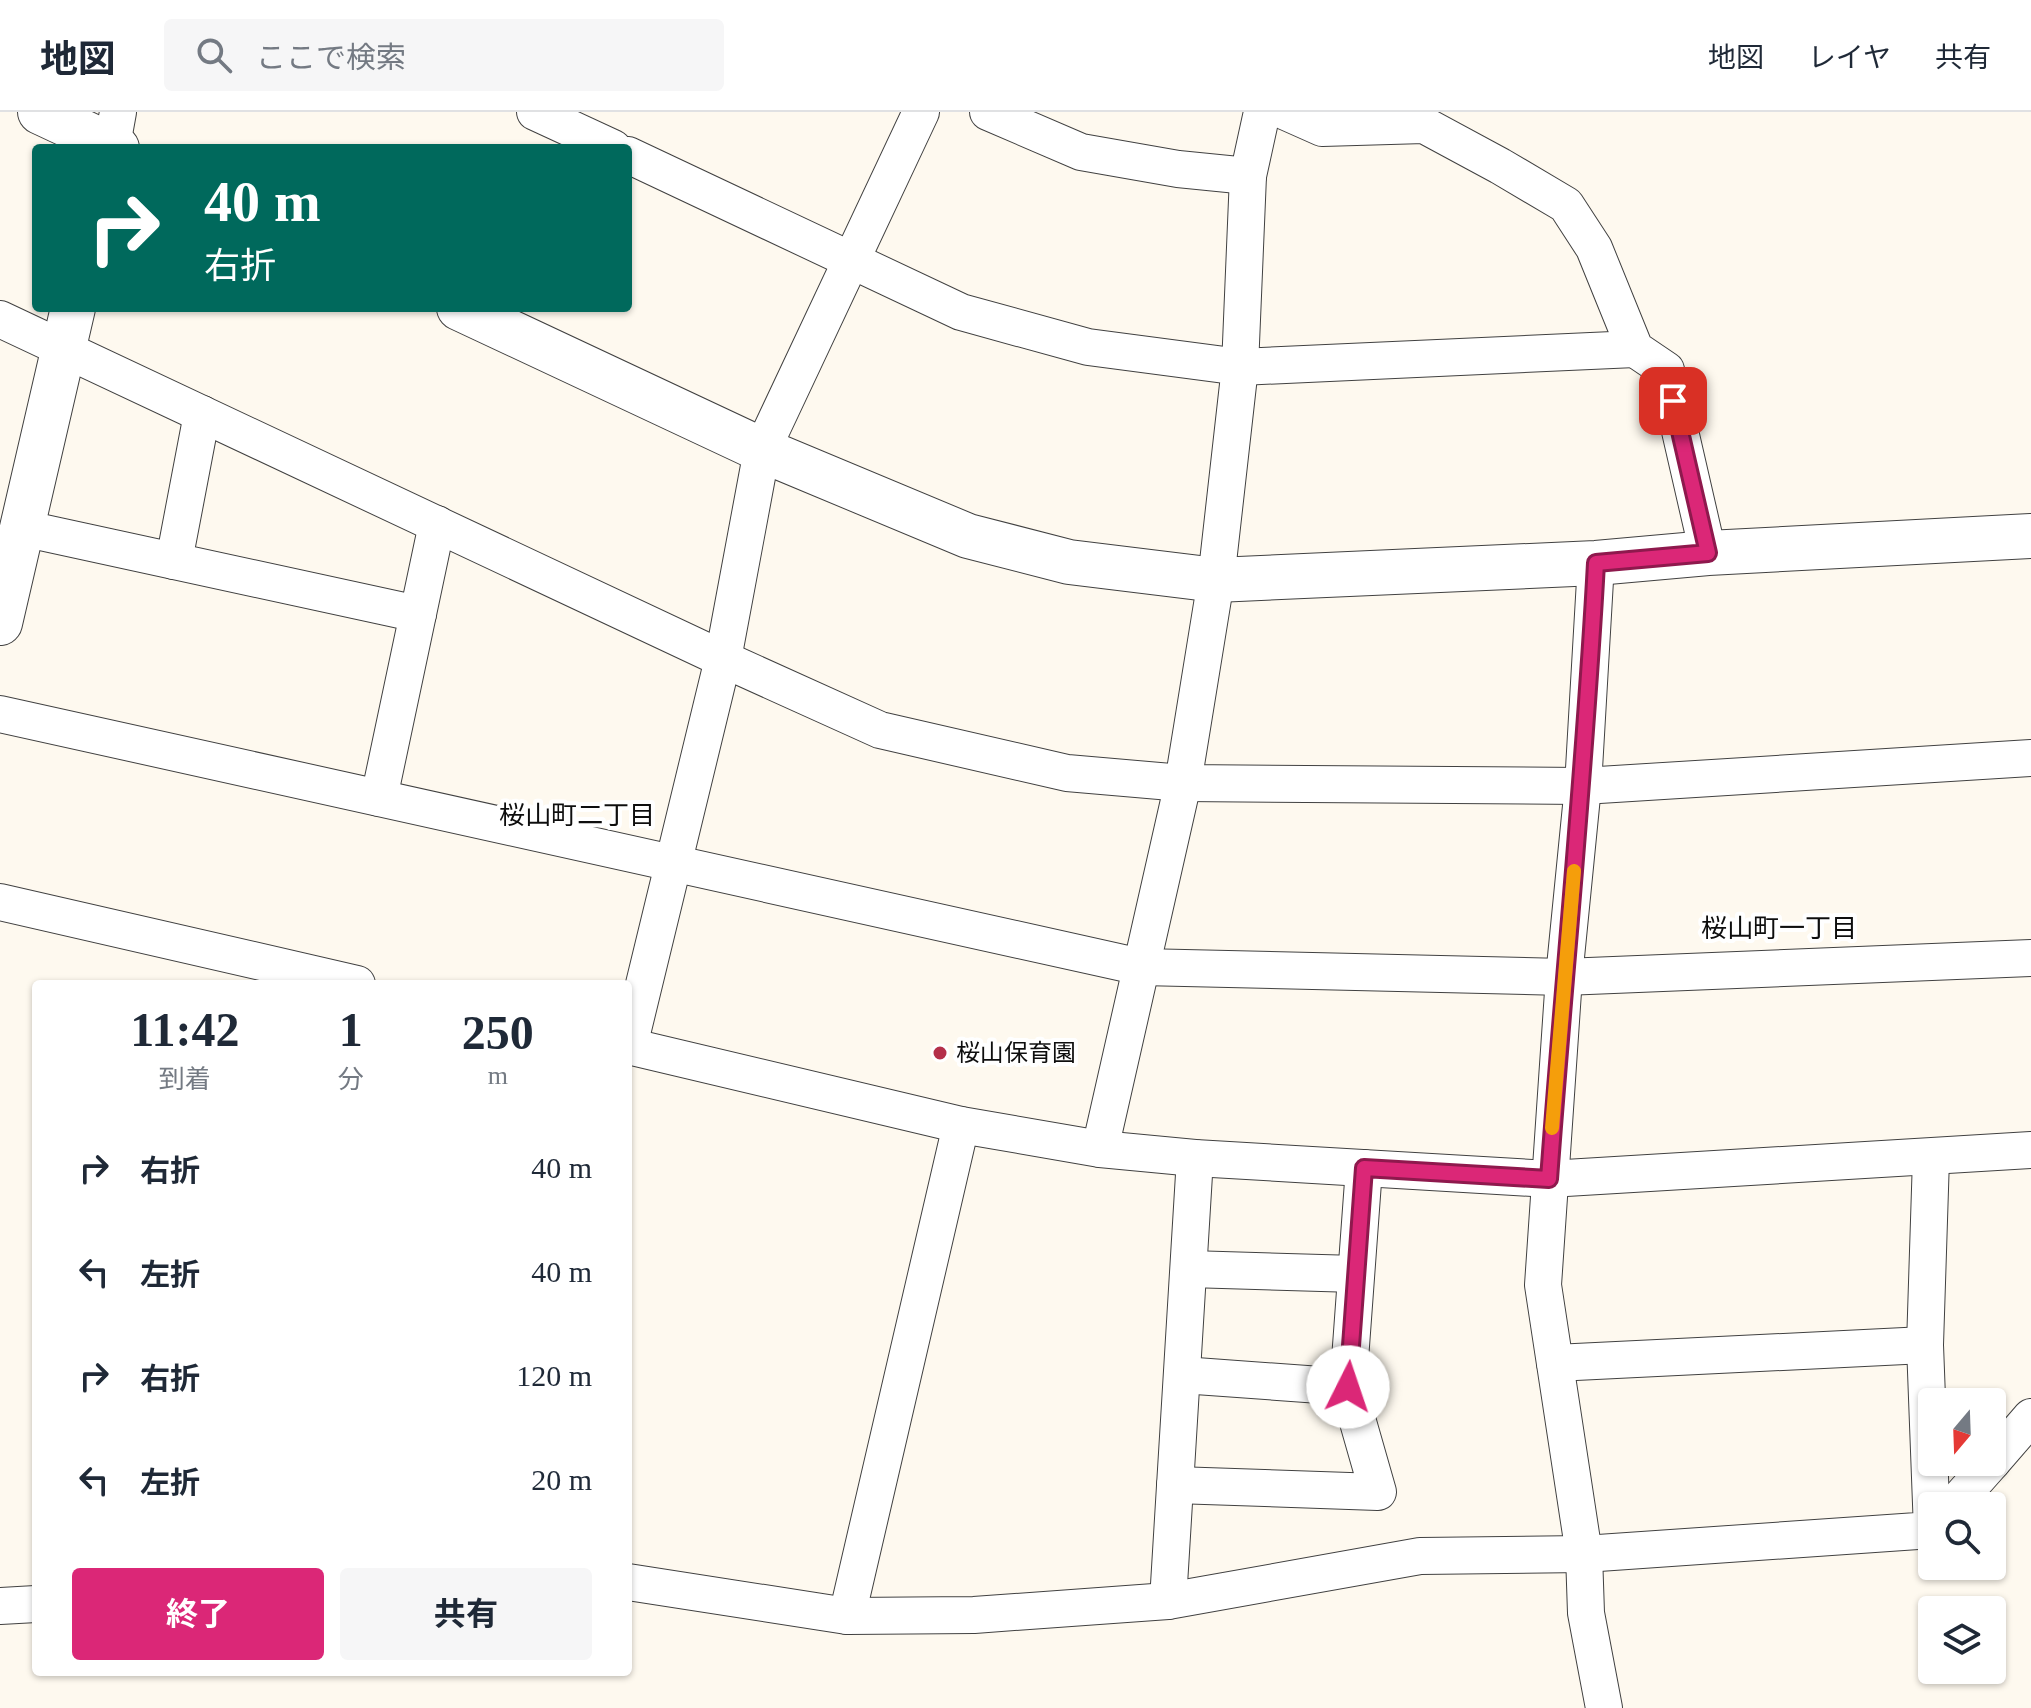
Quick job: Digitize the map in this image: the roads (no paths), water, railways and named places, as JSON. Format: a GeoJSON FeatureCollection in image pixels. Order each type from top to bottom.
{"type":"FeatureCollection","features":[{"type":"Feature","properties":{"kind":"street"},"geometry":{"type":"LineString","coordinates":[[40,112],[114,138]]}},
{"type":"Feature","properties":{"kind":"street"},"geometry":{"type":"LineString","coordinates":[[535,112],[604,144]]}},
{"type":"Feature","properties":{"kind":"street"},"geometry":{"type":"LineString","coordinates":[[632,1030],[723,659],[762,450],[921,112]]}},
{"type":"Feature","properties":{"kind":"street"},"geometry":{"type":"LineString","coordinates":[[988,112],[1081,152],[1178,169],[1248,176]]}},
{"type":"Feature","properties":{"kind":"street"},"geometry":{"type":"LineString","coordinates":[[1100,1149],[1183,783],[1216,580],[1240,367],[1248,176],[1262,112]]}},
{"type":"Feature","properties":{"kind":"street"},"geometry":{"type":"LineString","coordinates":[[1286,112],[1322,128],[1424,125],[1566,205],[1594,248],[1635,349],[1666,370],[1708,553]]}},
{"type":"Feature","properties":{"kind":"street"},"geometry":{"type":"LineString","coordinates":[[632,157],[961,312],[1088,347],[1240,367],[1635,349]]}},
{"type":"Feature","properties":{"kind":"street"},"geometry":{"type":"LineString","coordinates":[[468,312],[762,450],[968,536],[1069,562],[1216,580],[1596,563],[1708,553],[2031,536]]}},
{"type":"Feature","properties":{"kind":"street"},"geometry":{"type":"LineString","coordinates":[[0,319],[68,328],[202,414],[880,730],[1067,773],[1183,783],[1583,786],[2031,758]]}},
{"type":"Feature","properties":{"kind":"street"},"geometry":{"type":"LineString","coordinates":[[0,623],[68,328]]}},
{"type":"Feature","properties":{"kind":"street"},"geometry":{"type":"LineString","coordinates":[[174,561],[202,414]]}},
{"type":"Feature","properties":{"kind":"street"},"geometry":{"type":"LineString","coordinates":[[379,798],[437,524]]}},
{"type":"Feature","properties":{"kind":"street"},"geometry":{"type":"LineString","coordinates":[[22,528],[418,614]]}},
{"type":"Feature","properties":{"kind":"street"},"geometry":{"type":"LineString","coordinates":[[1596,563],[1583,786],[1564,977],[1543,1285],[1584,1554],[1586,1613],[1604,1708]]}},
{"type":"Feature","properties":{"kind":"street"},"geometry":{"type":"LineString","coordinates":[[0,714],[1141,967],[1564,977],[2031,958]]}},
{"type":"Feature","properties":{"kind":"street"},"geometry":{"type":"LineString","coordinates":[[0,902],[312,979]]}},
{"type":"Feature","properties":{"kind":"street"},"geometry":{"type":"LineString","coordinates":[[632,1047],[961,1125],[1100,1149],[1195,1158],[1549,1179],[2031,1150]]}},
{"type":"Feature","properties":{"kind":"street"},"geometry":{"type":"LineString","coordinates":[[847,1616],[961,1125]]}},
{"type":"Feature","properties":{"kind":"street"},"geometry":{"type":"LineString","coordinates":[[1168,1601],[1195,1158]]}},
{"type":"Feature","properties":{"kind":"street"},"geometry":{"type":"LineString","coordinates":[[632,1583],[847,1616],[974,1615],[1168,1601],[1420,1556],[1584,1554],[1932,1530],[1925,1345],[1931,1158]]}},
{"type":"Feature","properties":{"kind":"street"},"geometry":{"type":"LineString","coordinates":[[1175,1485],[1378,1492],[1348,1387],[1364,1168]]}},
{"type":"Feature","properties":{"kind":"street"},"geometry":{"type":"LineString","coordinates":[[1189,1269],[1356,1274]]}},
{"type":"Feature","properties":{"kind":"street"},"geometry":{"type":"LineString","coordinates":[[1555,1363],[1925,1345]]}},
{"type":"Feature","properties":{"kind":"street"},"geometry":{"type":"LineString","coordinates":[[1182,1375],[1348,1387]]}},
{"type":"Feature","properties":{"kind":"street"},"geometry":{"type":"LineString","coordinates":[[2006,1446],[2031,1417]]}},
{"type":"Feature","properties":{"kind":"street"},"geometry":{"type":"LineString","coordinates":[[1965,1492],[1980,1476]]}},
{"type":"Feature","properties":{"kind":"street"},"geometry":{"type":"LineString","coordinates":[[0,1606],[32,1604]]}},
{"type":"Feature","properties":{"kind":"place","name":"桜山保育園"},"geometry":{"type":"Point","coordinates":[940,1053]}},
{"type":"Feature","properties":{"kind":"district","name":"桜山町二丁目"},"geometry":{"type":"Point","coordinates":[577,815]}},
{"type":"Feature","properties":{"kind":"district","name":"桜山町一丁目"},"geometry":{"type":"Point","coordinates":[1779,928]}}]}
